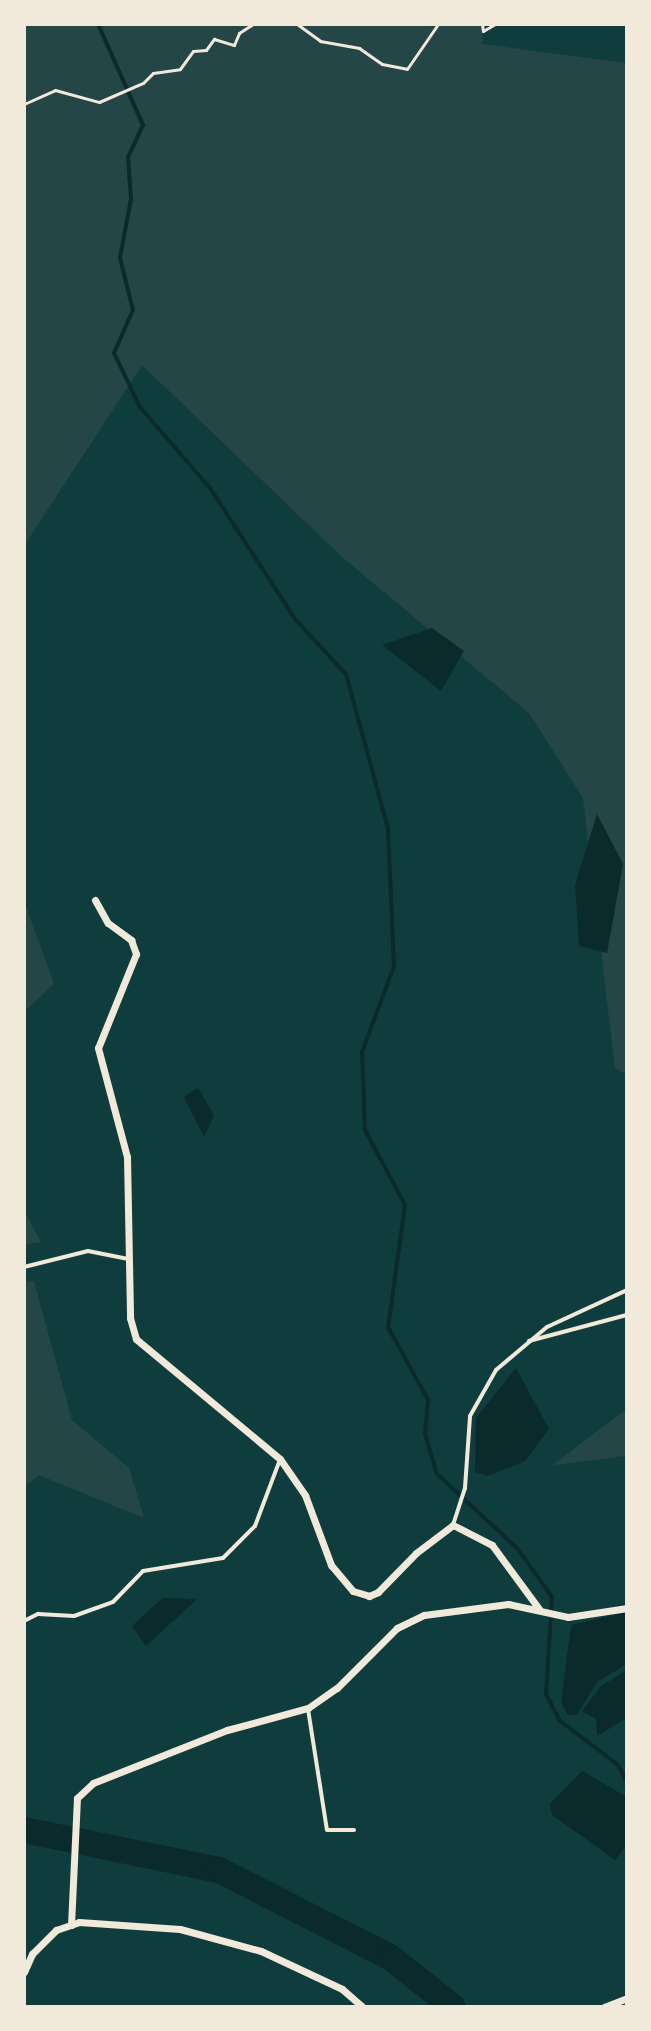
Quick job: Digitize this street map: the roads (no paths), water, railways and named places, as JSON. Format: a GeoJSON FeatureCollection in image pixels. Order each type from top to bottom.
{"type":"FeatureCollection","features":[{"type":"Feature","properties":{"kind":"street"},"geometry":{"type":"LineString","coordinates":[[95,900],[104,918],[131,940],[136,954],[98,1048],[127,1157],[130,1318],[136,1339],[280,1459],[305,1495],[331,1565],[353,1591],[369,1596],[378,1592],[453,1525],[492,1545],[542,1610]]}},
{"type":"Feature","properties":{"kind":"street"},"geometry":{"type":"LineString","coordinates":[[71,1925],[77,1798],[93,1783],[217,1734],[308,1708],[337,1688],[397,1628],[424,1615],[475,1606],[542,1610],[563,1616],[627,1608]]}},
{"type":"Feature","properties":{"kind":"street"},"geometry":{"type":"LineString","coordinates":[[24,1972],[48,1938],[71,1925],[180,1929],[261,1951],[342,1989],[363,2007]]}},
{"type":"Feature","properties":{"kind":"street"},"geometry":{"type":"LineString","coordinates":[[604,2007],[627,1998]]}},
{"type":"Feature","properties":{"kind":"lane"},"geometry":{"type":"LineString","coordinates":[[24,1267],[88,1251],[128,1259]]}},
{"type":"Feature","properties":{"kind":"lane"},"geometry":{"type":"LineString","coordinates":[[453,1525],[463,1497],[470,1416],[496,1370],[547,1327],[627,1290]]}},
{"type":"Feature","properties":{"kind":"lane"},"geometry":{"type":"LineString","coordinates":[[527,1341],[627,1315]]}},
{"type":"Feature","properties":{"kind":"lane"},"geometry":{"type":"LineString","coordinates":[[24,1621],[38,1614],[74,1616],[113,1602],[143,1571],[223,1558],[255,1526],[280,1459]]}},
{"type":"Feature","properties":{"kind":"lane"},"geometry":{"type":"LineString","coordinates":[[308,1708],[327,1830],[354,1830]]}},
{"type":"Feature","properties":{"kind":"waterway"},"geometry":{"type":"LineString","coordinates":[[98,24],[143,125],[128,157],[131,199],[120,258],[133,310],[114,353],[140,407],[210,488],[295,619],[346,674],[388,829],[394,966],[362,1052],[365,1130],[405,1205],[388,1327],[428,1400],[425,1434],[437,1474],[517,1548],[552,1597],[546,1694],[559,1720],[618,1765],[627,1782]]}},
{"type":"Feature","properties":{"kind":"waterway"},"geometry":{"type":"LineString","coordinates":[[24,1830],[219,1870],[390,1957],[453,2007]]}}]}
